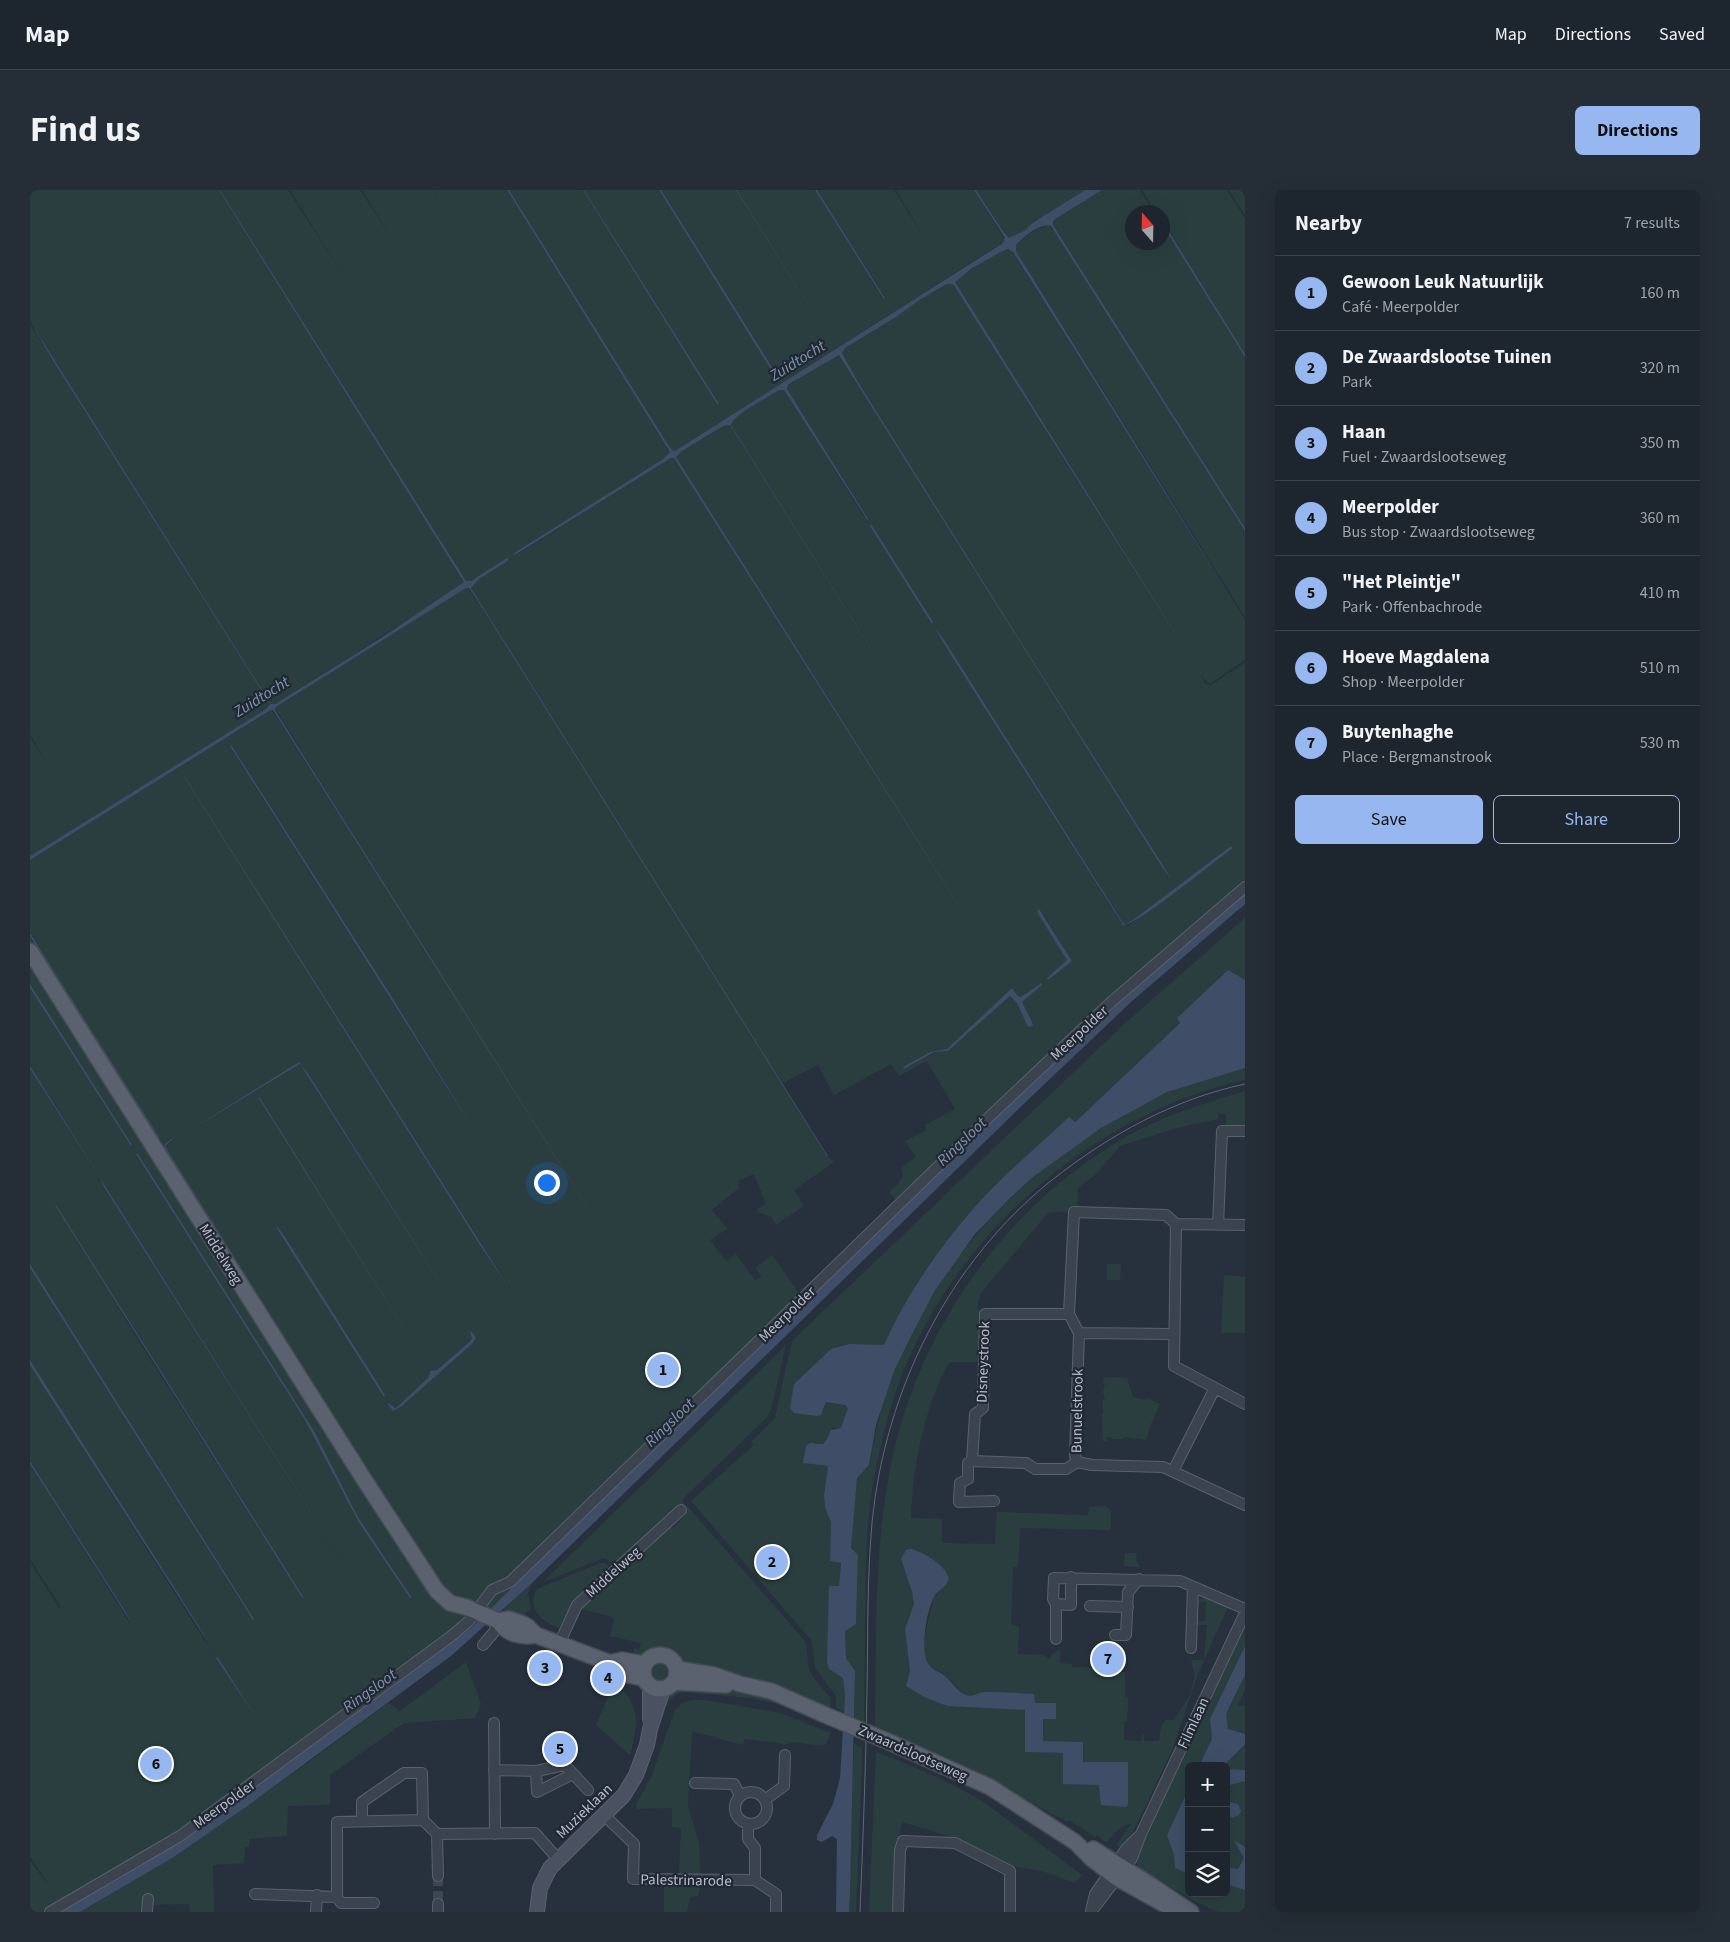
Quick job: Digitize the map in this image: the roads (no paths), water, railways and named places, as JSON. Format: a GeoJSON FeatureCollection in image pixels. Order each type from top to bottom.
{"type":"FeatureCollection","features":[{"type":"Feature","properties":{"kind":"main road","name":"Middelweg"},"geometry":{"type":"LineString","coordinates":[[30,951],[415,1556],[435,1571],[445,1586],[484,1615]]}},
{"type":"Feature","properties":{"kind":"main road","name":"Zwaardslootseweg"},"geometry":{"type":"LineString","coordinates":[[484,1615],[509,1619],[528,1626],[536,1635],[610,1664],[618,1673],[715,1685],[740,1684],[771,1691],[990,1787],[1075,1842],[1161,1904],[1178,1912]]}},
{"type":"Feature","properties":{"kind":"main road","name":"Zwaardslootseweg"},"geometry":{"type":"LineString","coordinates":[[1117,1871],[1191,1912]]}},
{"type":"Feature","properties":{"kind":"street","name":"Meerpolder"},"geometry":{"type":"LineString","coordinates":[[483,1645],[494,1632],[484,1615],[492,1590],[510,1582],[518,1575],[988,1118],[1096,1017],[1245,887]]}},
{"type":"Feature","properties":{"kind":"street"},"geometry":{"type":"LineString","coordinates":[[1218,1225],[1222,1129],[1245,1131]]}},
{"type":"Feature","properties":{"kind":"street"},"geometry":{"type":"LineString","coordinates":[[1069,1314],[1074,1212],[1166,1215],[1176,1224],[1245,1225]]}},
{"type":"Feature","properties":{"kind":"street"},"geometry":{"type":"LineString","coordinates":[[1176,1224],[1174,1366],[1245,1404]]}},
{"type":"Feature","properties":{"kind":"street","name":"Disneystrook"},"geometry":{"type":"LineString","coordinates":[[994,1502],[959,1502],[960,1483],[968,1479],[968,1463],[972,1461],[975,1414],[983,1408],[985,1314],[1069,1314]]}},
{"type":"Feature","properties":{"kind":"street","name":"Bunuelstrook"},"geometry":{"type":"LineString","coordinates":[[1069,1314],[1079,1333],[1075,1455],[1077,1462],[1092,1466],[1163,1467],[1245,1505]]}},
{"type":"Feature","properties":{"kind":"street"},"geometry":{"type":"LineString","coordinates":[[1079,1333],[1174,1334]]}},
{"type":"Feature","properties":{"kind":"street"},"geometry":{"type":"LineString","coordinates":[[1173,1471],[1215,1388]]}},
{"type":"Feature","properties":{"kind":"street"},"geometry":{"type":"LineString","coordinates":[[972,1461],[1026,1463],[1035,1469],[1066,1469],[1077,1462]]}},
{"type":"Feature","properties":{"kind":"street","name":"Middelweg"},"geometry":{"type":"LineString","coordinates":[[559,1644],[577,1605],[681,1510]]}},
{"type":"Feature","properties":{"kind":"street"},"geometry":{"type":"LineString","coordinates":[[1056,1639],[1056,1604],[1053,1599],[1054,1578],[1180,1580],[1245,1611]]}},
{"type":"Feature","properties":{"kind":"street"},"geometry":{"type":"LineString","coordinates":[[1056,1604],[1071,1605],[1072,1578]]}},
{"type":"Feature","properties":{"kind":"street"},"geometry":{"type":"LineString","coordinates":[[1115,1635],[1126,1635],[1128,1592],[1139,1579]]}},
{"type":"Feature","properties":{"kind":"street"},"geometry":{"type":"LineString","coordinates":[[1191,1648],[1193,1587]]}},
{"type":"Feature","properties":{"kind":"street"},"geometry":{"type":"LineString","coordinates":[[1090,1606],[1128,1607]]}},
{"type":"Feature","properties":{"kind":"street","name":"Filmlaan"},"geometry":{"type":"LineString","coordinates":[[1091,1912],[1095,1894],[1117,1871],[1126,1849],[1141,1834],[1245,1611]]}},
{"type":"Feature","properties":{"kind":"street","name":"Meerpolder"},"geometry":{"type":"LineString","coordinates":[[50,1912],[180,1836],[469,1621],[484,1615]]}},
{"type":"Feature","properties":{"kind":"street","name":"Muzieklaan"},"geometry":{"type":"LineString","coordinates":[[536,1912],[542,1880],[558,1859],[624,1796],[636,1775],[647,1745],[659,1678]]}},
{"type":"Feature","properties":{"kind":"street"},"geometry":{"type":"LineString","coordinates":[[494,1722],[495,1834]]}},
{"type":"Feature","properties":{"kind":"street"},"geometry":{"type":"LineString","coordinates":[[766,1799],[784,1786],[785,1755]]}},
{"type":"Feature","properties":{"kind":"street"},"geometry":{"type":"LineString","coordinates":[[494,1770],[536,1770],[564,1765],[588,1790]]}},
{"type":"Feature","properties":{"kind":"street"},"geometry":{"type":"LineString","coordinates":[[536,1770],[537,1792],[573,1774]]}},
{"type":"Feature","properties":{"kind":"street"},"geometry":{"type":"LineString","coordinates":[[362,1821],[362,1802],[404,1773],[422,1773],[423,1820],[437,1834],[438,1876]]}},
{"type":"Feature","properties":{"kind":"street"},"geometry":{"type":"LineString","coordinates":[[695,1783],[734,1784],[740,1796]]}},
{"type":"Feature","properties":{"kind":"street"},"geometry":{"type":"LineString","coordinates":[[754,1791],[766,1799],[768,1811],[761,1821],[748,1824],[738,1817],[735,1806],[740,1796],[754,1791]]}},
{"type":"Feature","properties":{"kind":"street","name":"Palestrinarode"},"geometry":{"type":"LineString","coordinates":[[605,1816],[634,1844],[633,1879],[755,1880]]}},
{"type":"Feature","properties":{"kind":"street"},"geometry":{"type":"LineString","coordinates":[[374,1903],[341,1903],[337,1897],[337,1822],[423,1820]]}},
{"type":"Feature","properties":{"kind":"street"},"geometry":{"type":"LineString","coordinates":[[748,1824],[748,1839],[755,1848],[755,1880],[776,1894],[776,1912]]}},
{"type":"Feature","properties":{"kind":"street"},"geometry":{"type":"LineString","coordinates":[[437,1834],[535,1833],[558,1859]]}},
{"type":"Feature","properties":{"kind":"street"},"geometry":{"type":"LineString","coordinates":[[898,1912],[900,1850],[903,1840],[955,1843],[1010,1871],[1010,1912]]}},
{"type":"Feature","properties":{"kind":"street"},"geometry":{"type":"LineString","coordinates":[[255,1894],[337,1897]]}},
{"type":"Feature","properties":{"kind":"street"},"geometry":{"type":"LineString","coordinates":[[316,1912],[317,1895]]}},
{"type":"Feature","properties":{"kind":"street"},"geometry":{"type":"LineString","coordinates":[[147,1912],[148,1899]]}},
{"type":"Feature","properties":{"kind":"water"},"geometry":{"type":"Polygon","coordinates":[[[219,190],[466,581],[471,581],[507,558],[509,560],[479,579],[471,588],[828,1156],[483,609],[469,588],[466,588],[276,707],[275,710],[622,1262],[273,710],[30,860],[30,856],[266,709],[270,704],[52,359],[30,321],[271,704],[275,704],[384,636],[464,582],[219,190]]]}},
{"type":"Feature","properties":{"kind":"water"},"geometry":{"type":"Polygon","coordinates":[[[507,190],[509,190],[667,443],[675,451],[1003,243],[1005,238],[974,190],[976,190],[1009,238],[1024,231],[1034,222],[1085,190],[1102,190],[1055,219],[1053,225],[1245,528],[1245,531],[1051,226],[1032,231],[1016,245],[1016,251],[1245,620],[1013,252],[1008,249],[1003,251],[972,268],[955,282],[1196,667],[953,284],[947,284],[921,299],[896,317],[845,348],[842,353],[858,382],[1026,650],[1173,881],[1162,867],[839,355],[789,384],[787,389],[868,521],[784,390],[779,390],[745,411],[731,425],[924,732],[730,425],[723,426],[682,451],[676,457],[1007,982],[674,458],[671,458],[515,555],[514,553],[663,459],[670,452],[507,190]]]}},
{"type":"Feature","properties":{"kind":"water"},"geometry":{"type":"Polygon","coordinates":[[[584,190],[719,404],[717,404],[584,190]]]}},
{"type":"Feature","properties":{"kind":"water"},"geometry":{"type":"Polygon","coordinates":[[[659,190],[661,190],[774,370],[772,371],[659,190]]]}},
{"type":"Feature","properties":{"kind":"water"},"geometry":{"type":"Polygon","coordinates":[[[736,190],[737,190],[829,337],[736,190]]]}},
{"type":"Feature","properties":{"kind":"water"},"geometry":{"type":"Polygon","coordinates":[[[815,190],[817,190],[884,299],[815,190]]]}},
{"type":"Feature","properties":{"kind":"water"},"geometry":{"type":"Polygon","coordinates":[[[1170,233],[1245,354],[1245,357],[1170,237],[1170,233]]]}},
{"type":"Feature","properties":{"kind":"water"},"geometry":{"type":"Polygon","coordinates":[[[871,524],[933,622],[932,624],[870,526],[871,524]]]}},
{"type":"Feature","properties":{"kind":"water"},"geometry":{"type":"Polygon","coordinates":[[[934,627],[945,641],[1123,923],[1126,924],[1133,920],[1231,846],[1233,848],[1159,905],[1143,916],[1130,923],[1123,925],[934,627]]]}},
{"type":"Feature","properties":{"kind":"water"},"geometry":{"type":"Polygon","coordinates":[[[230,746],[390,994],[482,1143],[230,746]]]}},
{"type":"Feature","properties":{"kind":"water"},"geometry":{"type":"Polygon","coordinates":[[[183,775],[186,779],[510,1289],[478,1242],[183,775]]]}},
{"type":"Feature","properties":{"kind":"water"},"geometry":{"type":"Polygon","coordinates":[[[1245,892],[1245,904],[1131,1002],[532,1583],[451,1656],[246,1807],[172,1858],[80,1912],[59,1912],[117,1880],[197,1831],[472,1627],[1102,1015],[1245,892]]]}},
{"type":"Feature","properties":{"kind":"water"},"geometry":{"type":"Polygon","coordinates":[[[1039,909],[1072,961],[1048,980],[1047,978],[1067,960],[1037,912],[1039,909]]]}},
{"type":"Feature","properties":{"kind":"water"},"geometry":{"type":"Polygon","coordinates":[[[30,933],[159,1137],[158,1138],[30,936],[30,933]]]}},
{"type":"Feature","properties":{"kind":"water"},"geometry":{"type":"Polygon","coordinates":[[[1228,970],[1245,980],[1245,1068],[1167,1092],[1101,1128],[1033,1177],[975,1234],[934,1292],[894,1371],[876,1425],[869,1465],[857,1478],[851,1548],[858,1555],[856,1624],[845,1631],[846,1658],[855,1671],[850,1893],[849,1912],[836,1912],[837,1839],[832,1836],[822,1842],[817,1840],[817,1835],[833,1804],[840,1778],[845,1696],[843,1678],[829,1669],[827,1663],[829,1586],[839,1586],[841,1563],[830,1561],[831,1522],[825,1508],[824,1495],[828,1466],[803,1463],[806,1446],[810,1443],[823,1444],[831,1430],[841,1428],[848,1408],[845,1405],[826,1402],[821,1415],[794,1413],[790,1408],[794,1384],[831,1349],[849,1344],[884,1345],[901,1310],[921,1278],[943,1246],[979,1203],[1003,1177],[1069,1117],[1075,1122],[1180,1023],[1177,1018],[1228,970]]]}},
{"type":"Feature","properties":{"kind":"water"},"geometry":{"type":"Polygon","coordinates":[[[1041,983],[1042,985],[1022,1002],[1033,1026],[1028,1027],[1017,1003],[1010,996],[948,1051],[934,1052],[904,1069],[903,1067],[930,1052],[947,1049],[1012,988],[1021,997],[1041,983]]]}},
{"type":"Feature","properties":{"kind":"water"},"geometry":{"type":"Polygon","coordinates":[[[30,984],[132,1145],[131,1146],[30,988],[30,984]]]}},
{"type":"Feature","properties":{"kind":"water"},"geometry":{"type":"Polygon","coordinates":[[[299,1062],[464,1321],[300,1064],[185,1133],[299,1062]]]}},
{"type":"Feature","properties":{"kind":"water"},"geometry":{"type":"Polygon","coordinates":[[[30,1066],[94,1168],[95,1170],[30,1069],[30,1066]]]}},
{"type":"Feature","properties":{"kind":"water"},"geometry":{"type":"Polygon","coordinates":[[[258,1097],[260,1098],[423,1359],[258,1097]]]}},
{"type":"Feature","properties":{"kind":"water"},"geometry":{"type":"Polygon","coordinates":[[[178,1135],[165,1146],[316,1387],[164,1147],[165,1144],[178,1135]]]}},
{"type":"Feature","properties":{"kind":"water"},"geometry":{"type":"Polygon","coordinates":[[[136,1154],[138,1154],[314,1431],[358,1517],[412,1598],[410,1598],[358,1521],[305,1420],[136,1154]]]}},
{"type":"Feature","properties":{"kind":"water"},"geometry":{"type":"Polygon","coordinates":[[[99,1176],[344,1566],[104,1187],[99,1176]]]}},
{"type":"Feature","properties":{"kind":"water"},"geometry":{"type":"Polygon","coordinates":[[[56,1205],[304,1598],[301,1596],[56,1205]]]}},
{"type":"Feature","properties":{"kind":"water"},"geometry":{"type":"Polygon","coordinates":[[[276,1227],[285,1237],[385,1395],[384,1397],[276,1227]]]}},
{"type":"Feature","properties":{"kind":"water"},"geometry":{"type":"Polygon","coordinates":[[[30,1264],[254,1619],[253,1620],[30,1268],[30,1264]]]}},
{"type":"Feature","properties":{"kind":"water"},"geometry":{"type":"Polygon","coordinates":[[[470,1332],[476,1338],[472,1344],[402,1406],[393,1411],[388,1404],[395,1408],[397,1407],[429,1377],[430,1371],[437,1370],[469,1342],[472,1338],[470,1332]]]}},
{"type":"Feature","properties":{"kind":"water"},"geometry":{"type":"Polygon","coordinates":[[[30,1360],[216,1655],[47,1392],[30,1365],[30,1360]]]}},
{"type":"Feature","properties":{"kind":"water"},"geometry":{"type":"Polygon","coordinates":[[[30,1461],[125,1611],[132,1624],[30,1464],[30,1461]]]}},
{"type":"Feature","properties":{"kind":"water"},"geometry":{"type":"Polygon","coordinates":[[[910,1549],[934,1560],[948,1576],[947,1583],[935,1595],[932,1601],[927,1619],[924,1640],[926,1659],[930,1667],[944,1675],[957,1689],[966,1695],[971,1696],[984,1692],[1034,1694],[1035,1703],[1056,1703],[1056,1719],[1043,1719],[1043,1741],[1083,1742],[1083,1762],[1128,1762],[1128,1805],[1126,1807],[1101,1805],[1099,1785],[1063,1784],[1063,1753],[1025,1752],[1025,1710],[947,1706],[924,1697],[906,1686],[910,1671],[905,1629],[914,1604],[901,1559],[906,1550],[910,1549]]]}},
{"type":"Feature","properties":{"kind":"water"},"geometry":{"type":"Polygon","coordinates":[[[1245,1646],[1245,1675],[1226,1714],[1228,1729],[1245,1734],[1245,1744],[1227,1762],[1201,1762],[1212,1739],[1210,1719],[1245,1646]]]}},
{"type":"Feature","properties":{"kind":"water"},"geometry":{"type":"Polygon","coordinates":[[[216,1658],[219,1659],[258,1721],[216,1658]]]}},
{"type":"Feature","properties":{"kind":"water"},"geometry":{"type":"Polygon","coordinates":[[[1230,1769],[1245,1770],[1245,1781],[1230,1785],[1230,1769]]]}},
{"type":"Feature","properties":{"kind":"water"},"geometry":{"type":"Polygon","coordinates":[[[1185,1797],[1185,1872],[1175,1868],[1174,1855],[1167,1835],[1185,1797]]]}},
{"type":"Feature","properties":{"kind":"water"},"geometry":{"type":"Polygon","coordinates":[[[1230,1802],[1238,1804],[1241,1811],[1239,1815],[1232,1818],[1230,1817],[1230,1802]]]}},
{"type":"Feature","properties":{"kind":"water"},"geometry":{"type":"Polygon","coordinates":[[[1234,1840],[1245,1847],[1245,1890],[1230,1885],[1230,1868],[1238,1869],[1244,1858],[1234,1840]]]}},
{"type":"Feature","properties":{"kind":"tunnel"},"geometry":{"type":"LineString","coordinates":[[438,1876],[438,1904]]}},
{"type":"Feature","properties":{"kind":"tram line"},"geometry":{"type":"LineString","coordinates":[[860,1912],[870,1544],[879,1474],[891,1425],[907,1378],[928,1333],[953,1290],[982,1250],[1015,1213],[1052,1180],[1096,1148],[1143,1121],[1193,1099],[1245,1084]]}},
{"type":"Feature","properties":{"kind":"place","name":"Gewoon Leuk Natuurlijk"},"geometry":{"type":"Point","coordinates":[663,1370]}},
{"type":"Feature","properties":{"kind":"place","name":"De Zwaardslootse Tuinen"},"geometry":{"type":"Point","coordinates":[772,1562]}},
{"type":"Feature","properties":{"kind":"place","name":"Buytenhaghe"},"geometry":{"type":"Point","coordinates":[1108,1659]}},
{"type":"Feature","properties":{"kind":"place","name":"Haan"},"geometry":{"type":"Point","coordinates":[545,1668]}},
{"type":"Feature","properties":{"kind":"place","name":"Meerpolder"},"geometry":{"type":"Point","coordinates":[608,1678]}},
{"type":"Feature","properties":{"kind":"place","name":"\"Het Pleintje\""},"geometry":{"type":"Point","coordinates":[560,1749]}},
{"type":"Feature","properties":{"kind":"place","name":"Hoeve Magdalena"},"geometry":{"type":"Point","coordinates":[156,1764]}},
{"type":"Feature","properties":{"kind":"water label","name":"Zuidtocht"},"geometry":{"type":"Point","coordinates":[797,360]}},
{"type":"Feature","properties":{"kind":"water label","name":"Zuidtocht"},"geometry":{"type":"Point","coordinates":[261,696]}},
{"type":"Feature","properties":{"kind":"water label","name":"Ringsloot"},"geometry":{"type":"Point","coordinates":[961,1141]}},
{"type":"Feature","properties":{"kind":"water label","name":"Ringsloot"},"geometry":{"type":"Point","coordinates":[669,1422]}},
{"type":"Feature","properties":{"kind":"water label","name":"Ringsloot"},"geometry":{"type":"Point","coordinates":[369,1690]}}]}
